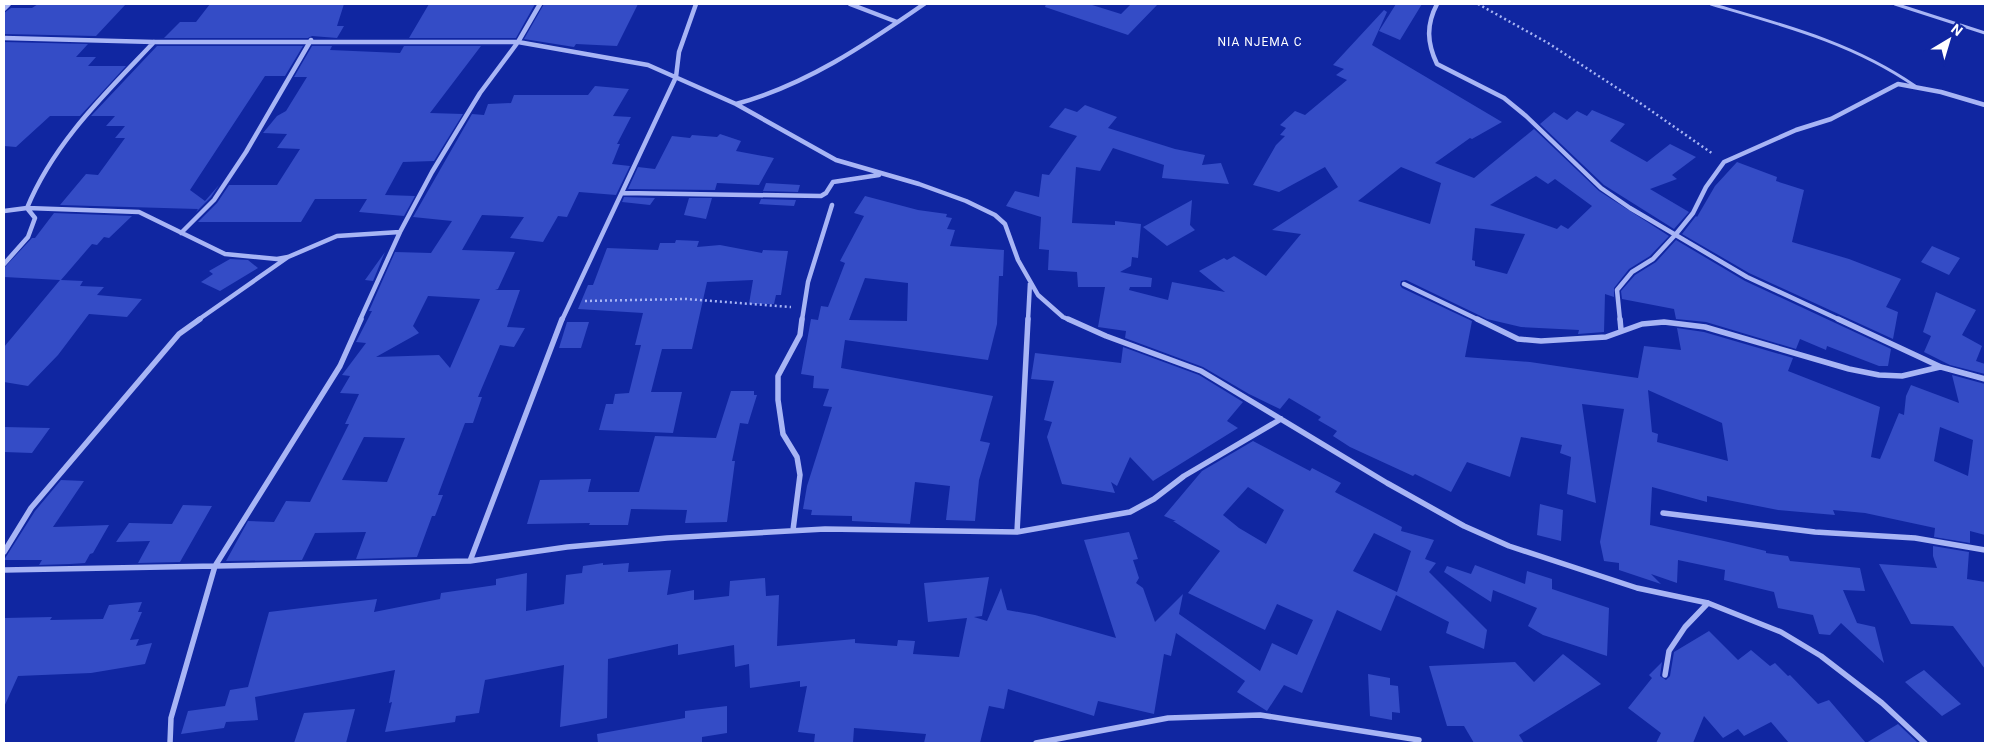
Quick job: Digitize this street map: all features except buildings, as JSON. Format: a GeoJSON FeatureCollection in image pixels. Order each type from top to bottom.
{"type":"FeatureCollection","features":[{"type":"Feature","properties":{"kind":"street"},"geometry":{"type":"LineString","coordinates":[[4,9],[9,4]]}},
{"type":"Feature","properties":{"kind":"street"},"geometry":{"type":"LineString","coordinates":[[170,743],[170,718],[215,566],[340,366],[400,232],[432,172],[480,93],[518,42],[540,4]]}},
{"type":"Feature","properties":{"kind":"street"},"geometry":{"type":"LineString","coordinates":[[470,561],[569,301],[676,77],[679,52],[696,4]]}},
{"type":"Feature","properties":{"kind":"street"},"geometry":{"type":"LineString","coordinates":[[850,4],[898,22]]}},
{"type":"Feature","properties":{"kind":"street"},"geometry":{"type":"LineString","coordinates":[[736,104],[777,93],[818,71],[924,4]]}},
{"type":"Feature","properties":{"kind":"street"},"geometry":{"type":"LineString","coordinates":[[1436,4],[1429,16],[1427,37],[1437,64],[1504,98],[1526,116],[1601,188],[1630,208],[1747,277],[1941,367],[1985,379]]}},
{"type":"Feature","properties":{"kind":"street"},"geometry":{"type":"LineString","coordinates":[[4,38],[154,42],[311,40],[518,42],[648,65],[736,104],[790,136],[836,160],[919,184],[1000,218],[1005,224],[1018,260],[1038,295],[1064,317],[1106,336],[1201,372],[1447,516],[1510,546],[1637,588],[1708,603],[1759,621],[1806,645],[1882,703],[1925,743]]}},
{"type":"Feature","properties":{"kind":"street"},"geometry":{"type":"LineString","coordinates":[[182,233],[214,200],[246,152],[311,40]]}},
{"type":"Feature","properties":{"kind":"street"},"geometry":{"type":"LineString","coordinates":[[4,264],[22,245],[34,225],[35,218],[28,208],[31,195],[57,149],[154,42]]}},
{"type":"Feature","properties":{"kind":"street"},"geometry":{"type":"LineString","coordinates":[[1621,330],[1617,290],[1619,285],[1632,272],[1653,259],[1676,234],[1693,213],[1706,187],[1724,162],[1789,133],[1831,119],[1898,84],[1914,86],[1985,106]]}},
{"type":"Feature","properties":{"kind":"street"},"geometry":{"type":"LineString","coordinates":[[622,193],[821,196],[826,193],[833,182],[882,174]]}},
{"type":"Feature","properties":{"kind":"street"},"geometry":{"type":"LineString","coordinates":[[793,530],[800,475],[797,457],[783,434],[778,400],[778,376],[790,358],[800,335],[808,282],[832,204]]}},
{"type":"Feature","properties":{"kind":"street"},"geometry":{"type":"LineString","coordinates":[[4,211],[28,208],[139,212],[225,254],[277,259],[288,257]]}},
{"type":"Feature","properties":{"kind":"street"},"geometry":{"type":"LineString","coordinates":[[4,552],[31,508],[179,334],[288,257],[337,236],[400,232]]}},
{"type":"Feature","properties":{"kind":"street"},"geometry":{"type":"LineString","coordinates":[[1017,532],[1030,282]]}},
{"type":"Feature","properties":{"kind":"street"},"geometry":{"type":"LineString","coordinates":[[1404,284],[1518,339],[1574,340],[1606,337],[1621,330],[1664,322],[1705,327],[1879,375],[1902,376],[1941,367]]}},
{"type":"Feature","properties":{"kind":"street"},"geometry":{"type":"LineString","coordinates":[[4,570],[470,561],[594,544],[793,530],[854,529],[1017,532],[1130,512],[1154,499],[1184,476],[1281,419]]}},
{"type":"Feature","properties":{"kind":"street"},"geometry":{"type":"LineString","coordinates":[[1663,513],[1824,533],[1915,538],[1985,550]]}},
{"type":"Feature","properties":{"kind":"street"},"geometry":{"type":"LineString","coordinates":[[1665,675],[1669,651],[1685,627],[1708,603]]}},
{"type":"Feature","properties":{"kind":"street"},"geometry":{"type":"LineString","coordinates":[[1036,743],[1168,718],[1260,715],[1419,740]]}},
{"type":"Feature","properties":{"kind":"lane"},"geometry":{"type":"LineString","coordinates":[[1711,4],[1844,45],[1869,55],[1895,71],[1914,86]]}},
{"type":"Feature","properties":{"kind":"lane"},"geometry":{"type":"LineString","coordinates":[[1895,4],[1985,33]]}},
{"type":"Feature","properties":{"kind":"path"},"geometry":{"type":"LineString","coordinates":[[1478,4],[1529,32],[1592,71],[1665,119],[1724,162]]}},
{"type":"Feature","properties":{"kind":"path"},"geometry":{"type":"LineString","coordinates":[[569,301],[686,299],[804,308]]}},
{"type":"Feature","properties":{"kind":"district","name":"NIA NJEMA C"},"geometry":{"type":"Point","coordinates":[1260,42]}}]}
